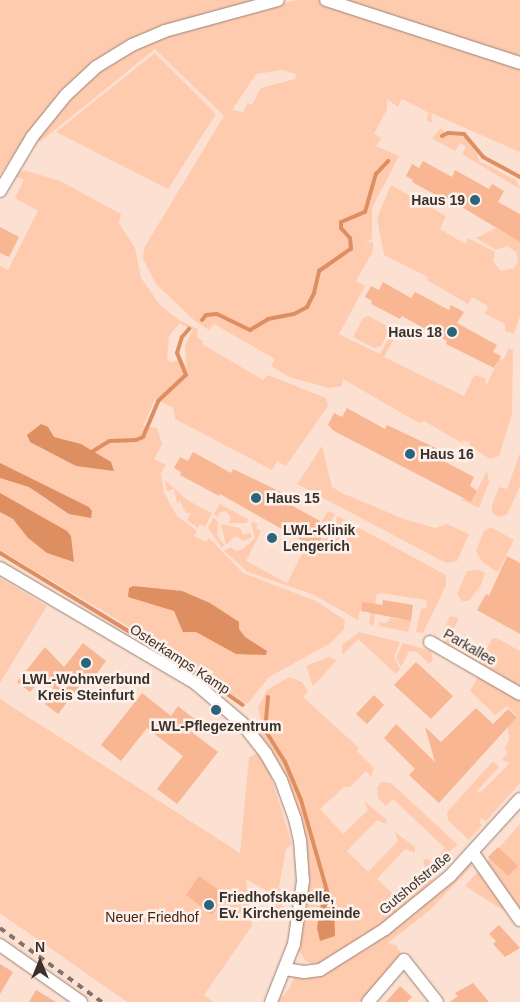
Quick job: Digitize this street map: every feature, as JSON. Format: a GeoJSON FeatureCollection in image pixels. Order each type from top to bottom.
{"type":"FeatureCollection","features":[{"type":"Feature","properties":{"kind":"street"},"geometry":{"type":"LineString","coordinates":[[0,192],[32,137],[66,95],[96,67],[132,45],[165,30],[278,0]]}},
{"type":"Feature","properties":{"kind":"street"},"geometry":{"type":"LineString","coordinates":[[326,0],[520,63]]}},
{"type":"Feature","properties":{"kind":"street","name":"Osterkamps Kamp"},"geometry":{"type":"LineString","coordinates":[[0,568],[195,683],[221,702],[255,738],[282,780],[300,840],[303,881],[299,922],[285,969],[272,1002]]}},
{"type":"Feature","properties":{"kind":"street","name":"Parkallee"},"geometry":{"type":"LineString","coordinates":[[430,642],[520,694]]}},
{"type":"Feature","properties":{"kind":"street","name":"Gutshofstraße"},"geometry":{"type":"LineString","coordinates":[[285,969],[304,972],[320,970],[336,963],[385,929],[450,876],[520,799]]}},
{"type":"Feature","properties":{"kind":"street"},"geometry":{"type":"LineString","coordinates":[[473,852],[520,920]]}},
{"type":"Feature","properties":{"kind":"street"},"geometry":{"type":"LineString","coordinates":[[0,945],[80,1002]]}},
{"type":"Feature","properties":{"kind":"street"},"geometry":{"type":"LineString","coordinates":[[368,1002],[404,960],[437,1002]]}},
{"type":"Feature","properties":{"kind":"green space"},"geometry":{"type":"Polygon","coordinates":[[[0,0],[275,0],[277,5],[297,0],[520,0],[520,152],[431,113],[432,123],[426,120],[429,113],[402,99],[398,107],[387,99],[387,109],[374,134],[381,138],[376,146],[399,156],[372,208],[372,239],[365,243],[373,242],[373,251],[356,281],[365,286],[339,334],[380,354],[394,328],[399,330],[384,357],[464,396],[474,375],[485,378],[486,386],[499,359],[503,360],[509,348],[513,350],[512,414],[499,456],[490,459],[469,445],[470,443],[463,440],[462,443],[424,421],[419,423],[343,379],[342,386],[329,388],[289,377],[271,366],[275,359],[214,324],[209,330],[195,321],[156,284],[143,259],[144,248],[224,116],[155,49],[40,142],[28,133],[0,175],[0,0]],[[283,70],[256,74],[232,110],[243,112],[248,103],[252,105],[261,88],[295,79],[296,74],[283,70]]]}},
{"type":"Feature","properties":{"kind":"green space"},"geometry":{"type":"Polygon","coordinates":[[[155,53],[216,114],[168,189],[56,132],[155,53]]]}},
{"type":"Feature","properties":{"kind":"green space"},"geometry":{"type":"Polygon","coordinates":[[[441,128],[447,135],[466,137],[476,148],[479,161],[516,180],[520,189],[462,154],[466,147],[460,143],[455,151],[432,138],[441,128]]]}},
{"type":"Feature","properties":{"kind":"green space"},"geometry":{"type":"Polygon","coordinates":[[[24,170],[60,181],[121,214],[119,223],[135,248],[141,278],[160,305],[179,320],[198,329],[197,337],[203,341],[202,344],[263,380],[268,375],[326,398],[328,406],[286,466],[277,461],[272,470],[175,419],[173,408],[155,399],[143,426],[157,428],[162,444],[154,459],[166,465],[161,473],[164,493],[177,516],[197,531],[194,536],[206,542],[209,538],[243,573],[316,601],[345,620],[344,629],[329,644],[269,677],[247,704],[113,617],[0,550],[0,266],[8,270],[38,211],[15,198],[24,180],[15,176],[24,170]],[[180,323],[169,336],[167,357],[170,362],[182,360],[187,367],[185,346],[192,331],[180,323]]]}},
{"type":"Feature","properties":{"kind":"green space"},"geometry":{"type":"Polygon","coordinates":[[[391,185],[446,216],[440,229],[465,244],[468,238],[495,252],[493,261],[501,271],[514,268],[518,261],[516,252],[507,246],[496,250],[476,238],[496,228],[520,242],[520,316],[514,334],[505,331],[505,324],[485,314],[488,306],[472,297],[468,304],[427,280],[428,277],[384,255],[377,218],[391,185]]]}},
{"type":"Feature","properties":{"kind":"green space"},"geometry":{"type":"Polygon","coordinates":[[[368,316],[391,328],[381,346],[374,348],[353,337],[363,318],[368,316]]]}},
{"type":"Feature","properties":{"kind":"green space"},"geometry":{"type":"Polygon","coordinates":[[[322,446],[332,487],[342,493],[404,519],[435,528],[447,524],[469,534],[457,561],[446,563],[293,482],[298,483],[322,446]]]}},
{"type":"Feature","properties":{"kind":"green space"},"geometry":{"type":"Polygon","coordinates":[[[520,453],[520,486],[507,515],[498,517],[492,512],[492,505],[499,487],[507,489],[520,453]]]}},
{"type":"Feature","properties":{"kind":"green space"},"geometry":{"type":"Polygon","coordinates":[[[487,471],[489,482],[479,508],[462,500],[464,498],[471,502],[487,471]]]}},
{"type":"Feature","properties":{"kind":"green space"},"geometry":{"type":"Polygon","coordinates":[[[165,480],[187,500],[212,513],[205,527],[200,524],[198,528],[187,520],[191,513],[186,513],[180,501],[177,503],[174,489],[167,491],[165,480]]]}},
{"type":"Feature","properties":{"kind":"green space"},"geometry":{"type":"Polygon","coordinates":[[[220,504],[248,519],[247,523],[229,523],[231,517],[226,511],[220,512],[218,517],[214,514],[220,504]]]}},
{"type":"Feature","properties":{"kind":"green space"},"geometry":{"type":"Polygon","coordinates":[[[328,511],[335,514],[323,535],[315,531],[328,511]]]}},
{"type":"Feature","properties":{"kind":"green space"},"geometry":{"type":"Polygon","coordinates":[[[337,516],[446,575],[446,585],[423,633],[416,632],[421,609],[426,608],[427,600],[380,593],[376,595],[374,626],[369,623],[371,613],[362,602],[358,620],[314,595],[248,572],[224,551],[231,547],[236,551],[243,549],[255,538],[251,522],[258,524],[256,528],[261,531],[246,561],[287,583],[307,544],[309,542],[317,546],[321,538],[325,539],[335,526],[337,516]]]}},
{"type":"Feature","properties":{"kind":"green space"},"geometry":{"type":"Polygon","coordinates":[[[213,517],[218,522],[217,534],[224,545],[222,548],[208,528],[213,517]]]}},
{"type":"Feature","properties":{"kind":"green space"},"geometry":{"type":"Polygon","coordinates":[[[221,524],[240,528],[243,535],[250,533],[252,537],[244,541],[235,536],[226,545],[221,524]]]}},
{"type":"Feature","properties":{"kind":"green space"},"geometry":{"type":"Polygon","coordinates":[[[490,527],[514,540],[498,572],[483,563],[476,551],[484,531],[490,527]]]}},
{"type":"Feature","properties":{"kind":"green space"},"geometry":{"type":"Polygon","coordinates":[[[479,570],[485,573],[481,585],[469,601],[462,601],[457,594],[467,571],[479,570]]]}},
{"type":"Feature","properties":{"kind":"green space"},"geometry":{"type":"Polygon","coordinates":[[[0,578],[47,606],[0,683],[0,578]]]}},
{"type":"Feature","properties":{"kind":"green space"},"geometry":{"type":"Polygon","coordinates":[[[450,616],[459,618],[448,639],[480,656],[476,663],[443,643],[442,635],[450,616]]]}},
{"type":"Feature","properties":{"kind":"green space"},"geometry":{"type":"Polygon","coordinates":[[[390,618],[411,621],[408,632],[379,626],[379,622],[387,623],[390,618]]]}},
{"type":"Feature","properties":{"kind":"green space"},"geometry":{"type":"Polygon","coordinates":[[[359,632],[400,642],[394,657],[400,669],[396,674],[358,639],[342,655],[342,645],[359,632]]]}},
{"type":"Feature","properties":{"kind":"green space"},"geometry":{"type":"Polygon","coordinates":[[[496,638],[520,651],[520,687],[478,664],[492,639],[496,638]]]}},
{"type":"Feature","properties":{"kind":"green space"},"geometry":{"type":"Polygon","coordinates":[[[403,643],[431,651],[433,660],[429,664],[417,652],[409,651],[401,667],[396,658],[403,643]]]}},
{"type":"Feature","properties":{"kind":"green space"},"geometry":{"type":"Polygon","coordinates":[[[329,657],[337,660],[313,686],[306,666],[329,657]]]}},
{"type":"Feature","properties":{"kind":"green space"},"geometry":{"type":"Polygon","coordinates":[[[289,677],[302,682],[308,691],[303,697],[359,748],[357,751],[374,768],[371,777],[366,771],[350,787],[344,787],[320,809],[343,834],[368,810],[364,801],[387,820],[386,824],[377,820],[347,851],[368,872],[398,841],[395,832],[415,847],[415,853],[405,849],[377,879],[398,899],[426,870],[423,860],[428,859],[439,870],[429,885],[384,923],[323,963],[313,964],[306,961],[299,951],[309,882],[303,823],[280,764],[255,728],[261,720],[258,708],[267,690],[289,677]]]}},
{"type":"Feature","properties":{"kind":"green space"},"geometry":{"type":"Polygon","coordinates":[[[478,677],[520,700],[520,783],[486,821],[482,818],[479,822],[482,825],[469,840],[448,820],[447,812],[493,761],[499,767],[476,792],[482,791],[510,763],[502,760],[508,752],[504,749],[509,741],[508,727],[518,716],[507,706],[495,715],[470,691],[478,677]]]}},
{"type":"Feature","properties":{"kind":"green space","name":"Neuer Friedhof"},"geometry":{"type":"Polygon","coordinates":[[[0,699],[240,853],[249,757],[258,753],[270,773],[292,844],[286,849],[279,887],[283,909],[274,912],[272,898],[267,891],[246,879],[252,926],[204,995],[213,1002],[127,1002],[0,913],[0,699]]]}},
{"type":"Feature","properties":{"kind":"green space"},"geometry":{"type":"Polygon","coordinates":[[[382,782],[391,783],[458,845],[441,857],[439,855],[445,848],[393,799],[386,806],[378,798],[377,787],[382,782]]]}},
{"type":"Feature","properties":{"kind":"green space"},"geometry":{"type":"Polygon","coordinates":[[[520,824],[520,921],[465,886],[520,824]]]}},
{"type":"Feature","properties":{"kind":"green space"},"geometry":{"type":"Polygon","coordinates":[[[468,864],[472,866],[430,910],[388,943],[396,945],[402,955],[366,1002],[277,1002],[289,989],[295,976],[334,968],[468,864]]]}},
{"type":"Feature","properties":{"kind":"shaded area"},"geometry":{"type":"Polygon","coordinates":[[[41,424],[48,427],[54,437],[81,444],[111,462],[114,471],[76,466],[30,442],[27,435],[41,424]]]}},
{"type":"Feature","properties":{"kind":"shaded area"},"geometry":{"type":"Polygon","coordinates":[[[0,463],[89,507],[92,511],[91,518],[69,514],[29,487],[0,478],[0,463]]]}},
{"type":"Feature","properties":{"kind":"shaded area"},"geometry":{"type":"Polygon","coordinates":[[[0,493],[67,531],[71,536],[74,562],[47,553],[28,538],[13,519],[0,512],[0,493]]]}},
{"type":"Feature","properties":{"kind":"shaded area"},"geometry":{"type":"Polygon","coordinates":[[[133,586],[182,591],[210,603],[239,622],[239,629],[245,637],[267,651],[266,655],[236,654],[196,632],[183,632],[174,611],[128,597],[129,588],[133,586]]]}},
{"type":"Feature","properties":{"kind":"shaded area"},"geometry":{"type":"Polygon","coordinates":[[[324,885],[334,899],[335,936],[320,941],[317,928],[324,885]]]}},
{"type":"Feature","properties":{"kind":"building","name":"Haus 19"},"geometry":{"type":"Polygon","coordinates":[[[423,161],[452,177],[455,170],[489,189],[492,184],[504,191],[498,202],[520,214],[520,242],[442,195],[441,198],[412,182],[413,180],[406,176],[412,164],[419,168],[423,161]]]}},
{"type":"Feature","properties":{"kind":"building"},"geometry":{"type":"Polygon","coordinates":[[[0,227],[19,237],[9,257],[0,253],[0,227]]]}},
{"type":"Feature","properties":{"kind":"building","name":"Haus 18"},"geometry":{"type":"Polygon","coordinates":[[[383,282],[411,298],[415,292],[449,310],[451,305],[464,312],[457,323],[497,345],[493,352],[501,356],[494,368],[446,344],[447,341],[402,316],[400,319],[371,304],[372,301],[365,297],[371,286],[379,290],[383,282]]]}},
{"type":"Feature","properties":{"kind":"building","name":"Haus 16"},"geometry":{"type":"Polygon","coordinates":[[[347,408],[385,429],[387,425],[440,450],[436,457],[474,477],[470,486],[477,491],[471,502],[334,431],[328,425],[334,413],[342,417],[347,408]]]}},
{"type":"Feature","properties":{"kind":"building","name":"Haus 15"},"geometry":{"type":"Polygon","coordinates":[[[193,452],[231,473],[233,469],[285,494],[282,500],[320,521],[316,531],[323,535],[317,546],[308,544],[220,494],[219,496],[180,475],[181,472],[174,468],[180,457],[188,461],[193,452]]]}},
{"type":"Feature","properties":{"kind":"building"},"geometry":{"type":"Polygon","coordinates":[[[507,556],[520,563],[520,634],[477,610],[486,594],[489,596],[507,556]]]}},
{"type":"Feature","properties":{"kind":"building"},"geometry":{"type":"Polygon","coordinates":[[[383,600],[413,605],[411,621],[361,611],[362,602],[382,605],[383,600]]]}},
{"type":"Feature","properties":{"kind":"building"},"geometry":{"type":"Polygon","coordinates":[[[83,643],[106,661],[90,683],[85,679],[58,714],[45,704],[55,691],[40,680],[30,692],[17,682],[45,647],[64,667],[83,643]]]}},
{"type":"Feature","properties":{"kind":"building"},"geometry":{"type":"Polygon","coordinates":[[[416,662],[453,696],[431,719],[394,685],[416,662]]]}},
{"type":"Feature","properties":{"kind":"building"},"geometry":{"type":"Polygon","coordinates":[[[142,693],[171,716],[178,706],[196,720],[189,730],[218,752],[177,804],[157,789],[183,756],[147,728],[121,761],[101,745],[142,693]]]}},
{"type":"Feature","properties":{"kind":"building"},"geometry":{"type":"Polygon","coordinates":[[[374,695],[384,705],[367,724],[356,714],[374,695]]]}},
{"type":"Feature","properties":{"kind":"building"},"geometry":{"type":"Polygon","coordinates":[[[476,708],[493,724],[508,709],[517,717],[439,803],[409,775],[415,769],[384,738],[396,724],[435,762],[425,727],[441,742],[476,708]]]}},
{"type":"Feature","properties":{"kind":"building"},"geometry":{"type":"Polygon","coordinates":[[[498,847],[518,866],[508,876],[488,857],[498,847]]]}},
{"type":"Feature","properties":{"kind":"building","name":"Friedhofskapelle, Ev. Kirchengemeinde"},"geometry":{"type":"Polygon","coordinates":[[[199,876],[226,895],[212,915],[186,895],[199,876]]]}},
{"type":"Feature","properties":{"kind":"building"},"geometry":{"type":"Polygon","coordinates":[[[499,925],[520,948],[505,957],[493,944],[496,941],[489,934],[499,925]]]}},
{"type":"Feature","properties":{"kind":"building"},"geometry":{"type":"Polygon","coordinates":[[[0,964],[13,972],[0,994],[0,964]]]}},
{"type":"Feature","properties":{"kind":"building"},"geometry":{"type":"Polygon","coordinates":[[[473,983],[489,1002],[450,1002],[458,996],[455,993],[473,983]]]}},
{"type":"Feature","properties":{"kind":"building"},"geometry":{"type":"Polygon","coordinates":[[[400,986],[412,997],[407,1002],[386,1002],[400,986]]]}},
{"type":"Feature","properties":{"kind":"building"},"geometry":{"type":"Polygon","coordinates":[[[36,990],[56,1002],[29,1002],[36,990]]]}},
{"type":"Feature","properties":{"kind":"waterway"},"geometry":{"type":"LineString","coordinates":[[442,136],[448,133],[464,134],[483,157],[520,177]]}},
{"type":"Feature","properties":{"kind":"waterway"},"geometry":{"type":"LineString","coordinates":[[202,320],[206,315],[217,314],[250,330],[268,319],[294,314],[307,307],[314,293],[319,271],[351,249],[350,238],[341,228],[341,222],[365,212],[376,174],[388,161]]}},
{"type":"Feature","properties":{"kind":"waterway"},"geometry":{"type":"LineString","coordinates":[[90,453],[109,441],[136,440],[143,437],[158,401],[186,375],[177,353],[182,337],[189,329]]}},
{"type":"Feature","properties":{"kind":"waterway"},"geometry":{"type":"LineString","coordinates":[[0,553],[196,672],[243,705]]}},
{"type":"Feature","properties":{"kind":"waterway"},"geometry":{"type":"LineString","coordinates":[[268,697],[265,730],[285,762],[301,800],[328,894]]}},
{"type":"Feature","properties":{"kind":"railway"},"geometry":{"type":"LineString","coordinates":[[0,928],[102,1002]]}},
{"type":"Feature","properties":{"kind":"place","name":"Haus 19"},"geometry":{"type":"Point","coordinates":[475,200]}},
{"type":"Feature","properties":{"kind":"place","name":"Haus 18"},"geometry":{"type":"Point","coordinates":[452,332]}},
{"type":"Feature","properties":{"kind":"place","name":"Haus 16"},"geometry":{"type":"Point","coordinates":[410,454]}},
{"type":"Feature","properties":{"kind":"place","name":"Haus 15"},"geometry":{"type":"Point","coordinates":[256,498]}},
{"type":"Feature","properties":{"kind":"place","name":"LWL-Klinik Lengerich"},"geometry":{"type":"Point","coordinates":[272,538]}},
{"type":"Feature","properties":{"kind":"place","name":"LWL-Wohnverbund Kreis Steinfurt"},"geometry":{"type":"Point","coordinates":[86,663]}},
{"type":"Feature","properties":{"kind":"place","name":"LWL-Pflegezentrum"},"geometry":{"type":"Point","coordinates":[216,710]}},
{"type":"Feature","properties":{"kind":"place","name":"Friedhofskapelle, Ev. Kirchengemeinde"},"geometry":{"type":"Point","coordinates":[209,905]}}]}
